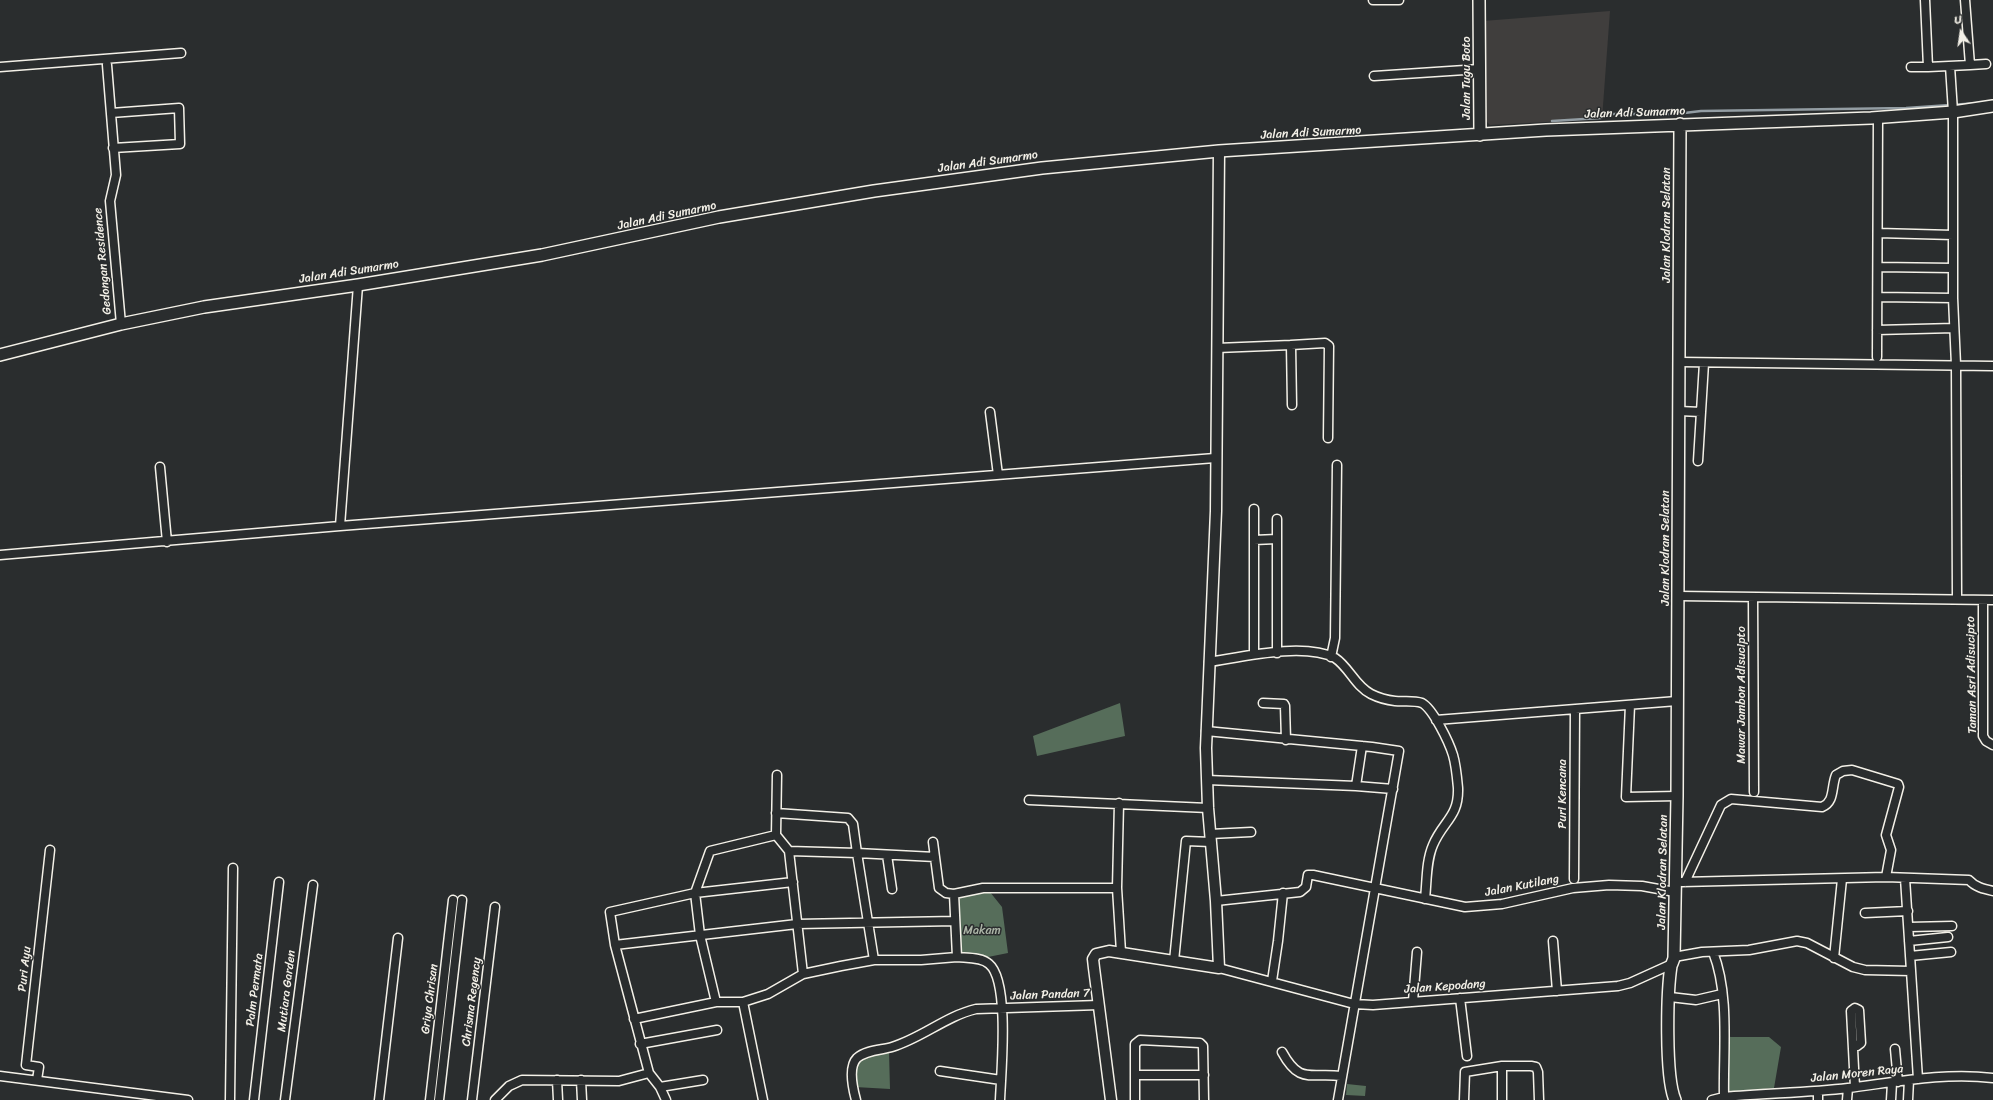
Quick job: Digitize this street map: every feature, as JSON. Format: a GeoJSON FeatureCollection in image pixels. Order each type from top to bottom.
{"type":"FeatureCollection","features":[{"type":"Feature","properties":{"kind":"main road","name":"Jalan Tugu Boto"},"geometry":{"type":"LineString","coordinates":[[1479,10],[1480,135]]}},
{"type":"Feature","properties":{"kind":"main road","name":"Jalan Adi Sumarmo"},"geometry":{"type":"LineString","coordinates":[[0,355],[121,324],[204,307],[358,285],[542,255],[719,218],[874,191],[1042,168],[1219,151],[1560,129],[1878,117],[1953,107],[1993,106]]}},
{"type":"Feature","properties":{"kind":"main road","name":"Jalan Klodran Selatan"},"geometry":{"type":"LineString","coordinates":[[1675,1100],[1670,1085],[1668,1041],[1679,886],[1677,701],[1680,362],[1680,124]]}},
{"type":"Feature","properties":{"kind":"street"},"geometry":{"type":"LineString","coordinates":[[1373,0],[1398,0]]}},
{"type":"Feature","properties":{"kind":"street"},"geometry":{"type":"LineString","coordinates":[[1925,0],[1928,67]]}},
{"type":"Feature","properties":{"kind":"street"},"geometry":{"type":"LineString","coordinates":[[1966,0],[1970,65]]}},
{"type":"Feature","properties":{"kind":"street"},"geometry":{"type":"LineString","coordinates":[[0,67],[181,53]]}},
{"type":"Feature","properties":{"kind":"street"},"geometry":{"type":"LineString","coordinates":[[1911,67],[1986,64]]}},
{"type":"Feature","properties":{"kind":"street","name":"Gedongan Residence"},"geometry":{"type":"LineString","coordinates":[[107,65],[116,179],[110,197],[121,324]]}},
{"type":"Feature","properties":{"kind":"street"},"geometry":{"type":"LineString","coordinates":[[1950,66],[1953,107],[1953,298],[1956,365],[1957,599]]}},
{"type":"Feature","properties":{"kind":"street"},"geometry":{"type":"LineString","coordinates":[[1374,76],[1480,69]]}},
{"type":"Feature","properties":{"kind":"street"},"geometry":{"type":"LineString","coordinates":[[111,113],[179,108],[180,144],[113,148]]}},
{"type":"Feature","properties":{"kind":"street"},"geometry":{"type":"LineString","coordinates":[[1877,357],[1878,117]]}},
{"type":"Feature","properties":{"kind":"street"},"geometry":{"type":"LineString","coordinates":[[1111,1100],[1094,959],[1096,954],[1102,951],[1121,952],[1219,968],[1216,901],[1208,808],[1206,731],[1213,601],[1219,151]]}},
{"type":"Feature","properties":{"kind":"street"},"geometry":{"type":"LineString","coordinates":[[1878,233],[1954,235]]}},
{"type":"Feature","properties":{"kind":"street"},"geometry":{"type":"LineString","coordinates":[[1878,267],[1953,268]]}},
{"type":"Feature","properties":{"kind":"street"},"geometry":{"type":"LineString","coordinates":[[340,526],[358,285]]}},
{"type":"Feature","properties":{"kind":"street"},"geometry":{"type":"LineString","coordinates":[[1878,297],[1953,298]]}},
{"type":"Feature","properties":{"kind":"street"},"geometry":{"type":"LineString","coordinates":[[1877,330],[1954,328]]}},
{"type":"Feature","properties":{"kind":"street"},"geometry":{"type":"LineString","coordinates":[[1217,348],[1325,343],[1329,346],[1328,438]]}},
{"type":"Feature","properties":{"kind":"street"},"geometry":{"type":"LineString","coordinates":[[1291,345],[1292,405]]}},
{"type":"Feature","properties":{"kind":"street"},"geometry":{"type":"LineString","coordinates":[[1680,362],[1993,366]]}},
{"type":"Feature","properties":{"kind":"street"},"geometry":{"type":"LineString","coordinates":[[1698,461],[1704,363]]}},
{"type":"Feature","properties":{"kind":"street"},"geometry":{"type":"LineString","coordinates":[[1679,411],[1701,412]]}},
{"type":"Feature","properties":{"kind":"street"},"geometry":{"type":"LineString","coordinates":[[990,412],[998,475]]}},
{"type":"Feature","properties":{"kind":"street"},"geometry":{"type":"LineString","coordinates":[[0,555],[167,542],[340,526],[1215,458]]}},
{"type":"Feature","properties":{"kind":"street"},"geometry":{"type":"LineString","coordinates":[[1331,657],[1335,638],[1337,465]]}},
{"type":"Feature","properties":{"kind":"street"},"geometry":{"type":"LineString","coordinates":[[160,467],[167,542]]}},
{"type":"Feature","properties":{"kind":"street"},"geometry":{"type":"LineString","coordinates":[[1254,509],[1254,654]]}},
{"type":"Feature","properties":{"kind":"street"},"geometry":{"type":"LineString","coordinates":[[1276,519],[1277,653]]}},
{"type":"Feature","properties":{"kind":"street"},"geometry":{"type":"LineString","coordinates":[[1254,540],[1277,539]]}},
{"type":"Feature","properties":{"kind":"street"},"geometry":{"type":"LineString","coordinates":[[1678,596],[1993,600]]}},
{"type":"Feature","properties":{"kind":"street","name":"Mawar Jambon Adisucipto"},"geometry":{"type":"LineString","coordinates":[[1753,597],[1754,792]]}},
{"type":"Feature","properties":{"kind":"street","name":"Taman Asri Adisucipto"},"geometry":{"type":"LineString","coordinates":[[1983,600],[1983,736],[1986,741],[1993,745]]}},
{"type":"Feature","properties":{"kind":"street"},"geometry":{"type":"LineString","coordinates":[[1209,662],[1254,654],[1305,651],[1336,659],[1359,684],[1370,693],[1388,700],[1423,704],[1436,720],[1453,755],[1456,766],[1458,798],[1456,809],[1439,833],[1432,849],[1428,863],[1425,898]]}},
{"type":"Feature","properties":{"kind":"street"},"geometry":{"type":"LineString","coordinates":[[1436,720],[1677,701]]}},
{"type":"Feature","properties":{"kind":"street"},"geometry":{"type":"LineString","coordinates":[[1263,703],[1284,704],[1286,740]]}},
{"type":"Feature","properties":{"kind":"street"},"geometry":{"type":"LineString","coordinates":[[1630,705],[1626,797],[1677,796]]}},
{"type":"Feature","properties":{"kind":"street","name":"Puri Kencana"},"geometry":{"type":"LineString","coordinates":[[1574,879],[1575,710]]}},
{"type":"Feature","properties":{"kind":"street"},"geometry":{"type":"LineString","coordinates":[[1206,731],[1399,751],[1340,1080],[1338,1100]]}},
{"type":"Feature","properties":{"kind":"street"},"geometry":{"type":"LineString","coordinates":[[1356,786],[1362,746]]}},
{"type":"Feature","properties":{"kind":"street"},"geometry":{"type":"LineString","coordinates":[[1679,886],[1721,805],[1725,801],[1731,799],[1822,807],[1828,804],[1831,800],[1836,775],[1843,771],[1852,770],[1898,784],[1899,787],[1886,836],[1891,850],[1886,877]]}},
{"type":"Feature","properties":{"kind":"street"},"geometry":{"type":"LineString","coordinates":[[777,775],[776,835],[789,850],[803,974]]}},
{"type":"Feature","properties":{"kind":"street"},"geometry":{"type":"LineString","coordinates":[[1207,780],[1356,786],[1393,789]]}},
{"type":"Feature","properties":{"kind":"street"},"geometry":{"type":"LineString","coordinates":[[1029,800],[1208,808]]}},
{"type":"Feature","properties":{"kind":"street"},"geometry":{"type":"LineString","coordinates":[[1119,803],[1117,888],[1121,952]]}},
{"type":"Feature","properties":{"kind":"street"},"geometry":{"type":"LineString","coordinates":[[776,813],[851,819],[874,960]]}},
{"type":"Feature","properties":{"kind":"street"},"geometry":{"type":"LineString","coordinates":[[1174,961],[1186,841],[1251,832]]}},
{"type":"Feature","properties":{"kind":"street"},"geometry":{"type":"LineString","coordinates":[[716,1002],[700,935],[695,893],[710,851],[776,835]]}},
{"type":"Feature","properties":{"kind":"street"},"geometry":{"type":"LineString","coordinates":[[933,842],[939,888],[946,893],[954,894],[983,888],[1117,888]]}},
{"type":"Feature","properties":{"kind":"street","name":"Puri Ayu"},"geometry":{"type":"LineString","coordinates":[[37,1080],[39,1067],[26,1065],[50,850]]}},
{"type":"Feature","properties":{"kind":"street"},"geometry":{"type":"LineString","coordinates":[[789,850],[935,857]]}},
{"type":"Feature","properties":{"kind":"street"},"geometry":{"type":"LineString","coordinates":[[887,855],[892,889]]}},
{"type":"Feature","properties":{"kind":"street"},"geometry":{"type":"LineString","coordinates":[[230,1100],[233,868]]}},
{"type":"Feature","properties":{"kind":"street","name":"Jalan Kutilang"},"geometry":{"type":"LineString","coordinates":[[1283,893],[1300,892],[1304,890],[1308,876],[1313,875],[1465,907],[1502,904],[1573,888],[1609,885],[1679,886],[1886,877],[1969,880],[1981,888],[1993,891]]}},
{"type":"Feature","properties":{"kind":"street"},"geometry":{"type":"LineString","coordinates":[[1906,878],[1912,1007],[1918,1079]]}},
{"type":"Feature","properties":{"kind":"street"},"geometry":{"type":"LineString","coordinates":[[1834,958],[1842,879]]}},
{"type":"Feature","properties":{"kind":"street","name":"Palm Permata"},"geometry":{"type":"LineString","coordinates":[[254,1100],[280,882]]}},
{"type":"Feature","properties":{"kind":"street"},"geometry":{"type":"LineString","coordinates":[[666,1100],[660,1087],[649,1073],[640,1044],[615,945],[610,912],[695,893],[793,882]]}},
{"type":"Feature","properties":{"kind":"street","name":"Mutiara Garden"},"geometry":{"type":"LineString","coordinates":[[285,1100],[313,885]]}},
{"type":"Feature","properties":{"kind":"street"},"geometry":{"type":"LineString","coordinates":[[1216,901],[1283,893],[1272,981]]}},
{"type":"Feature","properties":{"kind":"street"},"geometry":{"type":"LineString","coordinates":[[954,894],[957,957]]}},
{"type":"Feature","properties":{"kind":"street","name":"Griya Chrisan"},"geometry":{"type":"LineString","coordinates":[[430,1100],[457,900],[439,1100]]}},
{"type":"Feature","properties":{"kind":"street","name":"Chrisma Regency"},"geometry":{"type":"LineString","coordinates":[[472,1100],[495,907]]}},
{"type":"Feature","properties":{"kind":"street"},"geometry":{"type":"LineString","coordinates":[[1865,913],[1908,911]]}},
{"type":"Feature","properties":{"kind":"street"},"geometry":{"type":"LineString","coordinates":[[615,945],[797,924],[955,921]]}},
{"type":"Feature","properties":{"kind":"street"},"geometry":{"type":"LineString","coordinates":[[1909,927],[1952,926]]}},
{"type":"Feature","properties":{"kind":"street"},"geometry":{"type":"LineString","coordinates":[[1909,941],[1948,937]]}},
{"type":"Feature","properties":{"kind":"street"},"geometry":{"type":"LineString","coordinates":[[379,1100],[398,938]]}},
{"type":"Feature","properties":{"kind":"street"},"geometry":{"type":"LineString","coordinates":[[1553,940],[1558,991]]}},
{"type":"Feature","properties":{"kind":"street","name":"Jalan Kepodang"},"geometry":{"type":"LineString","coordinates":[[1219,968],[1354,1004],[1373,1005],[1618,986],[1630,984],[1672,969],[1702,952],[1715,958],[1797,941],[1807,943],[1853,967],[1865,970],[1911,971]]}},
{"type":"Feature","properties":{"kind":"street"},"geometry":{"type":"LineString","coordinates":[[1413,1001],[1417,952]]}},
{"type":"Feature","properties":{"kind":"street"},"geometry":{"type":"LineString","coordinates":[[1910,956],[1951,952]]}},
{"type":"Feature","properties":{"kind":"street"},"geometry":{"type":"LineString","coordinates":[[634,1018],[716,1002],[743,1002],[768,994],[803,974],[874,960],[920,960],[957,957],[982,960],[989,963],[998,978],[1003,1008],[1000,1100]]}},
{"type":"Feature","properties":{"kind":"street"},"geometry":{"type":"LineString","coordinates":[[1715,958],[1722,994],[1724,1097]]}},
{"type":"Feature","properties":{"kind":"street"},"geometry":{"type":"LineString","coordinates":[[1670,997],[1696,1000],[1722,994]]}},
{"type":"Feature","properties":{"kind":"street"},"geometry":{"type":"LineString","coordinates":[[1460,998],[1467,1056]]}},
{"type":"Feature","properties":{"kind":"street"},"geometry":{"type":"LineString","coordinates":[[743,1002],[763,1100]]}},
{"type":"Feature","properties":{"kind":"street","name":"Jalan Pandan 7"},"geometry":{"type":"LineString","coordinates":[[856,1100],[853,1071],[854,1063],[862,1055],[903,1043],[959,1014],[976,1009],[1099,1005]]}},
{"type":"Feature","properties":{"kind":"street"},"geometry":{"type":"LineString","coordinates":[[640,1044],[717,1030]]}},
{"type":"Feature","properties":{"kind":"street"},"geometry":{"type":"LineString","coordinates":[[1134,1100],[1135,1044],[1140,1040],[1200,1043],[1204,1050],[1204,1100]]}},
{"type":"Feature","properties":{"kind":"street"},"geometry":{"type":"LineString","coordinates":[[1847,1100],[1852,1087],[1854,1043]]}},
{"type":"Feature","properties":{"kind":"street"},"geometry":{"type":"LineString","coordinates":[[1891,1100],[1895,1082],[1895,1049]]}},
{"type":"Feature","properties":{"kind":"street"},"geometry":{"type":"LineString","coordinates":[[1282,1052],[1291,1066],[1298,1072],[1340,1080]]}},
{"type":"Feature","properties":{"kind":"street"},"geometry":{"type":"LineString","coordinates":[[1502,1066],[1502,1100]]}},
{"type":"Feature","properties":{"kind":"street"},"geometry":{"type":"LineString","coordinates":[[1464,1100],[1465,1072],[1502,1066],[1536,1067],[1538,1072],[1538,1100]]}},
{"type":"Feature","properties":{"kind":"street"},"geometry":{"type":"LineString","coordinates":[[940,1071],[1001,1080]]}},
{"type":"Feature","properties":{"kind":"street"},"geometry":{"type":"LineString","coordinates":[[495,1100],[509,1086],[522,1080],[624,1080],[649,1073]]}},
{"type":"Feature","properties":{"kind":"street"},"geometry":{"type":"LineString","coordinates":[[1135,1075],[1204,1076]]}},
{"type":"Feature","properties":{"kind":"street","name":"Jalan Moren Raya"},"geometry":{"type":"LineString","coordinates":[[1712,1100],[1724,1097],[1786,1096],[1959,1075],[1993,1078]]}},
{"type":"Feature","properties":{"kind":"street"},"geometry":{"type":"LineString","coordinates":[[0,1076],[188,1100]]}},
{"type":"Feature","properties":{"kind":"street"},"geometry":{"type":"LineString","coordinates":[[557,1080],[558,1100]]}},
{"type":"Feature","properties":{"kind":"street"},"geometry":{"type":"LineString","coordinates":[[581,1080],[582,1100]]}},
{"type":"Feature","properties":{"kind":"street"},"geometry":{"type":"LineString","coordinates":[[660,1087],[703,1080]]}},
{"type":"Feature","properties":{"kind":"street"},"geometry":{"type":"LineString","coordinates":[[1908,1100],[1909,1080]]}},
{"type":"Feature","properties":{"kind":"street"},"geometry":{"type":"LineString","coordinates":[[1818,1091],[1818,1100]]}},
{"type":"Feature","properties":{"kind":"shaded area"},"geometry":{"type":"Polygon","coordinates":[[[1610,11],[1602,119],[1490,125],[1486,121],[1483,21],[1610,11]]]}},
{"type":"Feature","properties":{"kind":"green space"},"geometry":{"type":"Polygon","coordinates":[[[1120,703],[1125,736],[1037,756],[1033,736],[1120,703]]]}},
{"type":"Feature","properties":{"kind":"green space","name":"Makam"},"geometry":{"type":"Polygon","coordinates":[[[979,891],[990,892],[1002,907],[1008,953],[988,957],[959,955],[957,898],[979,891]]]}},
{"type":"Feature","properties":{"kind":"green space"},"geometry":{"type":"Polygon","coordinates":[[[1729,1037],[1769,1037],[1781,1047],[1774,1088],[1732,1092],[1728,1090],[1729,1037]]]}},
{"type":"Feature","properties":{"kind":"green space"},"geometry":{"type":"Polygon","coordinates":[[[889,1051],[890,1089],[855,1087],[856,1069],[858,1064],[866,1057],[889,1051]]]}},
{"type":"Feature","properties":{"kind":"green space"},"geometry":{"type":"Polygon","coordinates":[[[1347,1084],[1366,1086],[1365,1096],[1346,1095],[1347,1084]]]}},
{"type":"Feature","properties":{"kind":"waterway"},"geometry":{"type":"LineString","coordinates":[[1552,121],[1601,118],[1604,114],[1676,114],[1701,111],[1906,108],[1979,103]]}}]}
